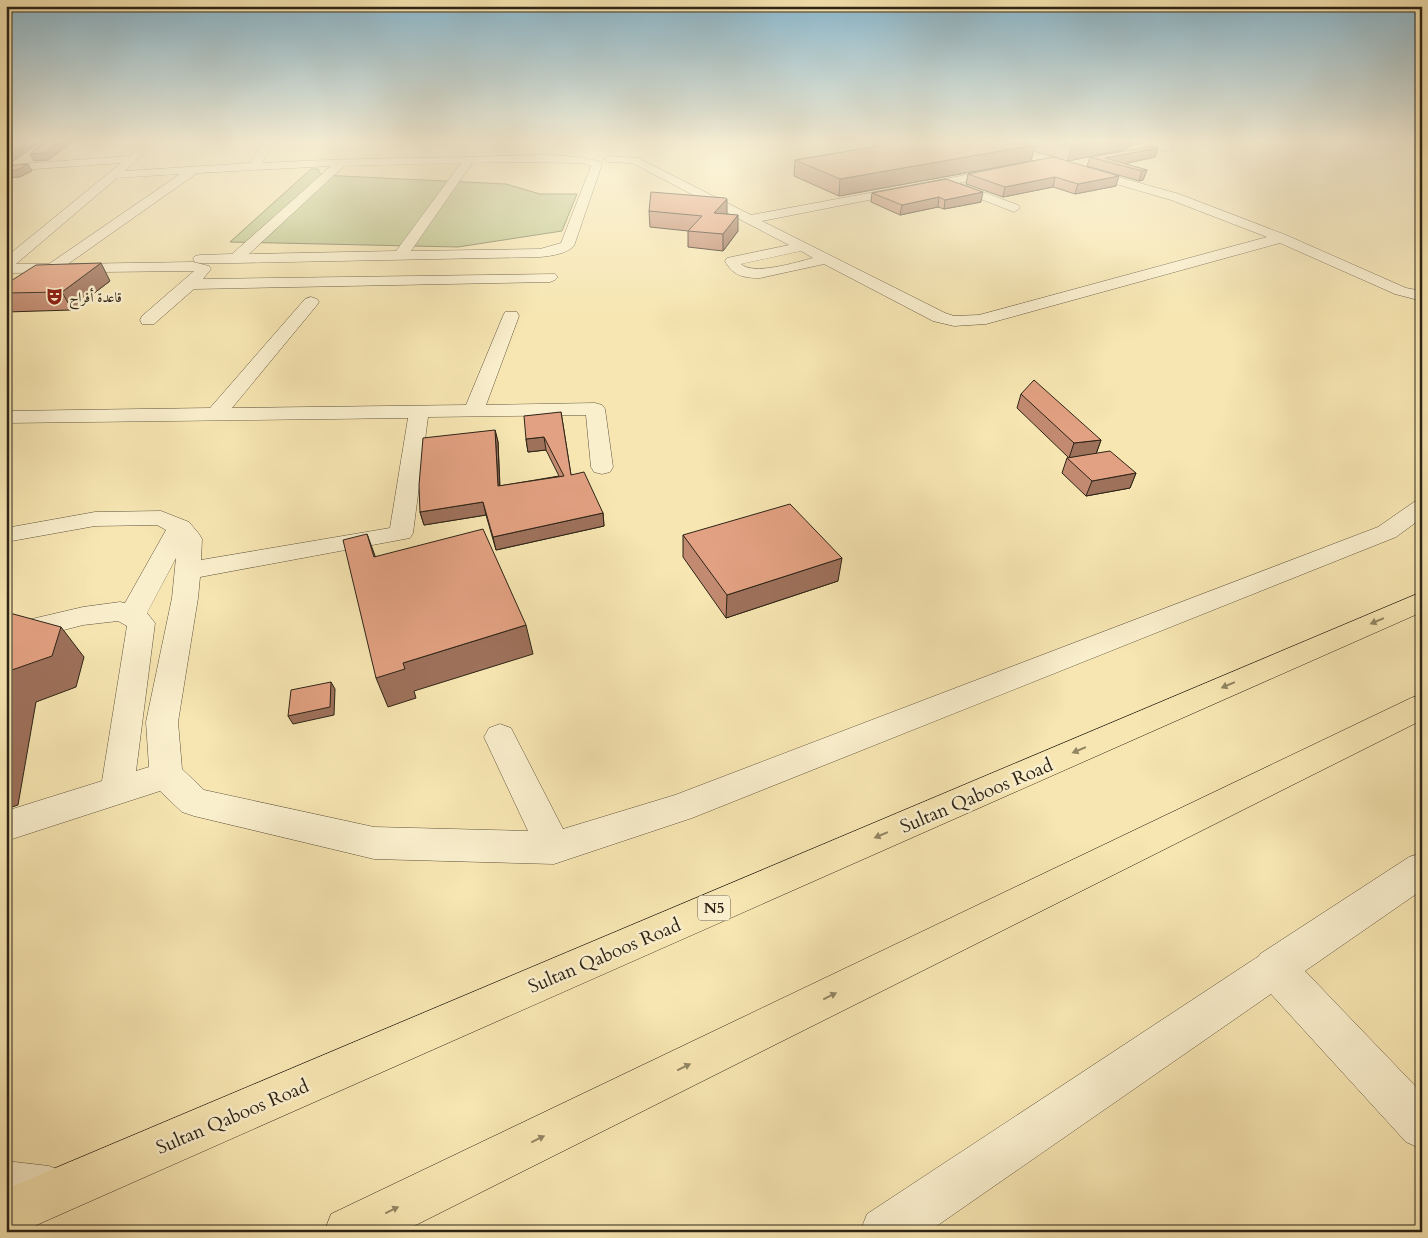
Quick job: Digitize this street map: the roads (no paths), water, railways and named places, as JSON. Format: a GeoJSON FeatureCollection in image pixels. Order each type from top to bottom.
{"type":"FeatureCollection","features":[{"type":"Feature","properties":{"kind":"highway","name":"Sultan Qaboos Road"},"geometry":{"type":"LineString","coordinates":[[6,1214],[1422,601]]}},
{"type":"Feature","properties":{"kind":"highway"},"geometry":{"type":"LineString","coordinates":[[348,1232],[1422,706]]}},
{"type":"Feature","properties":{"kind":"street"},"geometry":{"type":"LineString","coordinates":[[6,265],[86,199]]}},
{"type":"Feature","properties":{"kind":"street"},"geometry":{"type":"LineString","coordinates":[[51,268],[152,199]]}},
{"type":"Feature","properties":{"kind":"street"},"geometry":{"type":"LineString","coordinates":[[235,258],[296,199]]}},
{"type":"Feature","properties":{"kind":"street"},"geometry":{"type":"LineString","coordinates":[[400,256],[441,199]]}},
{"type":"Feature","properties":{"kind":"street"},"geometry":{"type":"LineString","coordinates":[[200,259],[540,253],[553,251],[567,246],[584,199]]}},
{"type":"Feature","properties":{"kind":"street"},"geometry":{"type":"LineString","coordinates":[[710,199],[939,317],[949,320],[966,321],[988,318],[1281,238]]}},
{"type":"Feature","properties":{"kind":"street"},"geometry":{"type":"LineString","coordinates":[[750,219],[857,199]]}},
{"type":"Feature","properties":{"kind":"street"},"geometry":{"type":"LineString","coordinates":[[990,199],[1014,208]]}},
{"type":"Feature","properties":{"kind":"street"},"geometry":{"type":"LineString","coordinates":[[1180,199],[1281,238],[1401,291],[1422,296]]}},
{"type":"Feature","properties":{"kind":"street"},"geometry":{"type":"LineString","coordinates":[[802,247],[732,261],[735,268],[743,272],[756,274],[826,259]]}},
{"type":"Feature","properties":{"kind":"street"},"geometry":{"type":"LineString","coordinates":[[6,269],[193,266],[201,266],[204,269],[190,284],[148,320]]}},
{"type":"Feature","properties":{"kind":"street"},"geometry":{"type":"LineString","coordinates":[[190,284],[550,277]]}},
{"type":"Feature","properties":{"kind":"street"},"geometry":{"type":"LineString","coordinates":[[216,414],[311,302]]}},
{"type":"Feature","properties":{"kind":"street"},"geometry":{"type":"LineString","coordinates":[[473,412],[511,316]]}},
{"type":"Feature","properties":{"kind":"street"},"geometry":{"type":"LineString","coordinates":[[6,417],[595,409],[602,467]]}},
{"type":"Feature","properties":{"kind":"street"},"geometry":{"type":"LineString","coordinates":[[188,571],[400,533],[419,412]]}},
{"type":"Feature","properties":{"kind":"street"},"geometry":{"type":"LineString","coordinates":[[6,535],[95,519],[161,518],[180,527],[190,539],[185,598],[162,722],[166,775],[194,802],[374,843],[554,848],[680,808],[1387,532],[1422,507]]}},
{"type":"Feature","properties":{"kind":"street"},"geometry":{"type":"LineString","coordinates":[[132,616],[180,527]]}},
{"type":"Feature","properties":{"kind":"street"},"geometry":{"type":"LineString","coordinates":[[6,635],[83,616],[120,611],[132,616],[141,623],[117,791]]}},
{"type":"Feature","properties":{"kind":"street"},"geometry":{"type":"LineString","coordinates":[[500,737],[554,848]]}},
{"type":"Feature","properties":{"kind":"street"},"geometry":{"type":"LineString","coordinates":[[6,826],[166,775]]}},
{"type":"Feature","properties":{"kind":"street"},"geometry":{"type":"LineString","coordinates":[[885,1232],[1422,869]]}},
{"type":"Feature","properties":{"kind":"street"},"geometry":{"type":"LineString","coordinates":[[1274,968],[1422,1126]]}},
{"type":"Feature","properties":{"kind":"street"},"geometry":{"type":"LineString","coordinates":[[6,1185],[58,1192]]}},
{"type":"Feature","properties":{"kind":"street"},"geometry":{"type":"LineString","coordinates":[[6,1208],[58,1192]]}},
{"type":"Feature","properties":{"kind":"place","name":"قاعدة أفراح"},"geometry":{"type":"Point","coordinates":[55,297]}}]}
